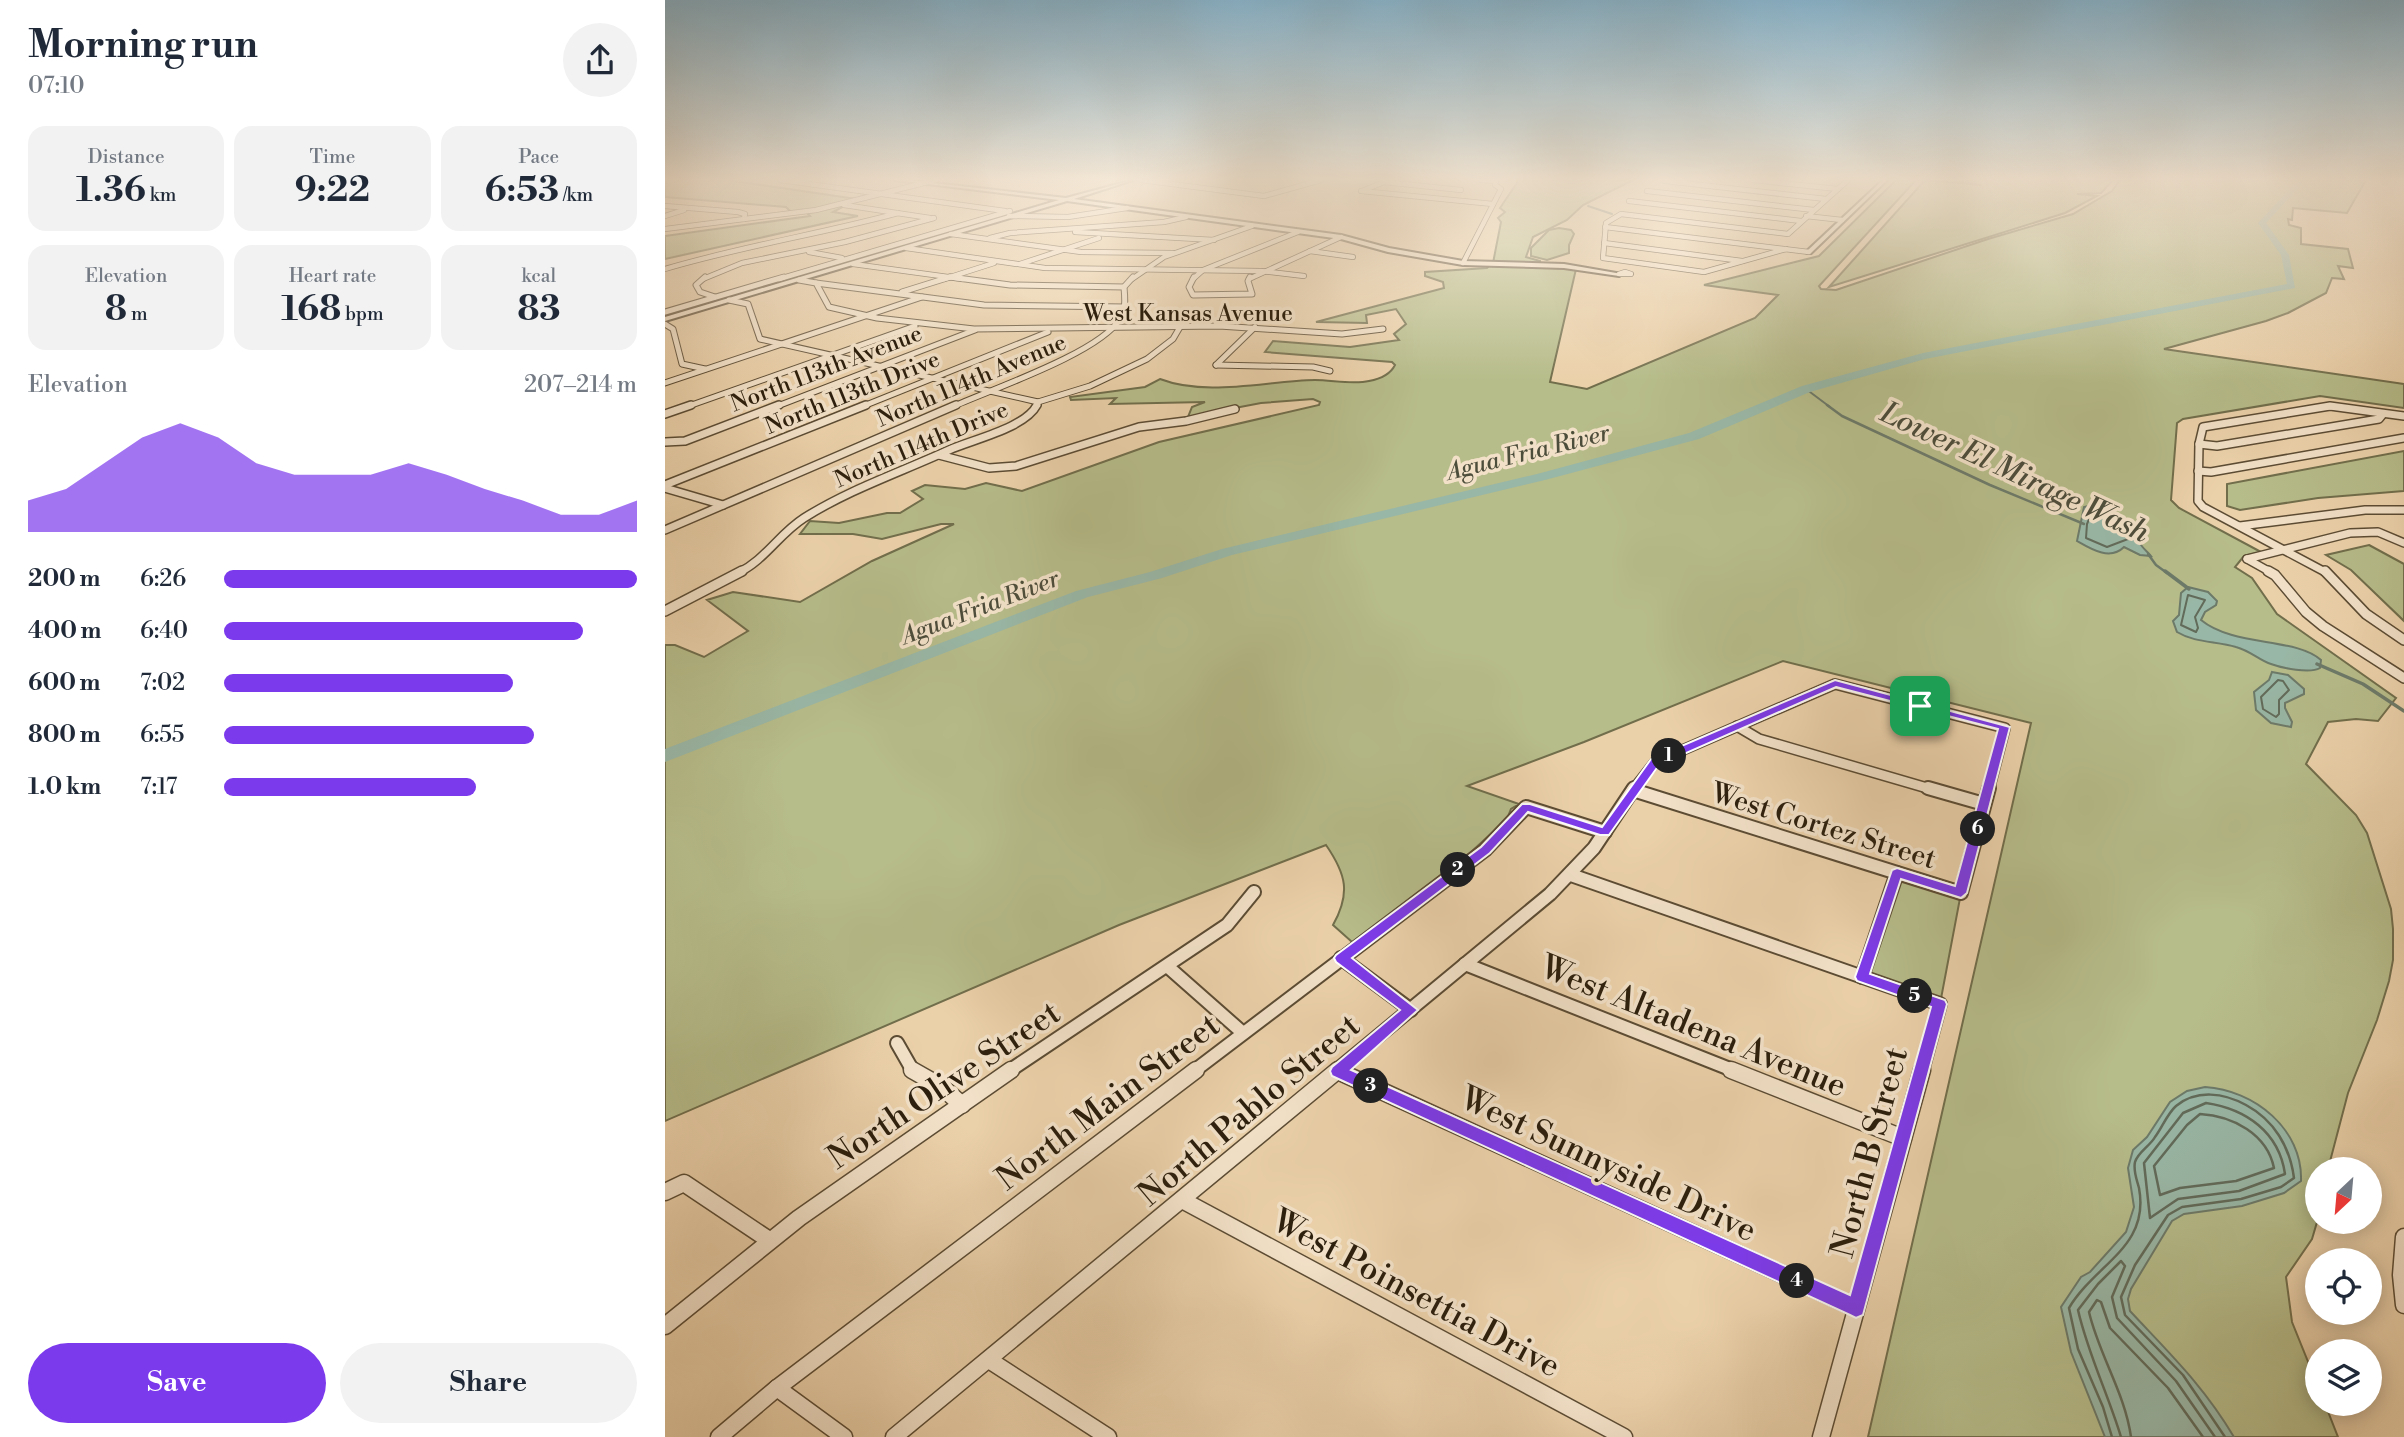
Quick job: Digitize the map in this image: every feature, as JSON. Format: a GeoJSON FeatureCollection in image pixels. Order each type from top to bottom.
{"type":"FeatureCollection","features":[{"type":"Feature","properties":{"kind":"street"},"geometry":{"type":"LineString","coordinates":[[665,269],[752,247]]}},
{"type":"Feature","properties":{"kind":"street"},"geometry":{"type":"LineString","coordinates":[[717,297],[700,292],[696,285],[711,274],[742,263],[819,247]]}},
{"type":"Feature","properties":{"kind":"street"},"geometry":{"type":"LineString","coordinates":[[666,318],[902,247]]}},
{"type":"Feature","properties":{"kind":"street"},"geometry":{"type":"LineString","coordinates":[[666,318],[717,297],[909,247]]}},
{"type":"Feature","properties":{"kind":"street"},"geometry":{"type":"LineString","coordinates":[[1040,247],[1103,254],[1178,254]]}},
{"type":"Feature","properties":{"kind":"street"},"geometry":{"type":"LineString","coordinates":[[1018,265],[1070,247]]}},
{"type":"Feature","properties":{"kind":"street"},"geometry":{"type":"LineString","coordinates":[[803,251],[853,262],[1026,287],[1124,287],[1143,269],[1196,247]]}},
{"type":"Feature","properties":{"kind":"street"},"geometry":{"type":"LineString","coordinates":[[1260,247],[1203,270],[1194,277],[1189,287],[1192,295],[1252,293],[1248,281],[1261,271],[1318,247]]}},
{"type":"Feature","properties":{"kind":"street"},"geometry":{"type":"LineString","coordinates":[[1377,247],[1463,263],[1564,266],[1622,273],[1636,263]]}},
{"type":"Feature","properties":{"kind":"street"},"geometry":{"type":"LineString","coordinates":[[1463,263],[1471,247]]}},
{"type":"Feature","properties":{"kind":"street"},"geometry":{"type":"LineString","coordinates":[[1604,247],[1603,258],[1704,272],[1786,249]]}},
{"type":"Feature","properties":{"kind":"street"},"geometry":{"type":"LineString","coordinates":[[1635,247],[1746,262]]}},
{"type":"Feature","properties":{"kind":"street"},"geometry":{"type":"LineString","coordinates":[[1770,247],[1809,251],[1813,247]]}},
{"type":"Feature","properties":{"kind":"street"},"geometry":{"type":"LineString","coordinates":[[906,248],[1018,265],[1076,270],[1261,271],[1304,276]]}},
{"type":"Feature","properties":{"kind":"street"},"geometry":{"type":"LineString","coordinates":[[1309,251],[1353,257]]}},
{"type":"Feature","properties":{"kind":"street"},"geometry":{"type":"LineString","coordinates":[[901,293],[998,261]]}},
{"type":"Feature","properties":{"kind":"street"},"geometry":{"type":"LineString","coordinates":[[799,279],[1010,307],[1125,307],[1124,287]]}},
{"type":"Feature","properties":{"kind":"street","name":"West Kansas Avenue"},"geometry":{"type":"LineString","coordinates":[[816,283],[829,307],[919,324],[979,329],[1255,327],[1348,335],[1383,329]]}},
{"type":"Feature","properties":{"kind":"street"},"geometry":{"type":"LineString","coordinates":[[665,383],[923,297]]}},
{"type":"Feature","properties":{"kind":"street"},"geometry":{"type":"LineString","coordinates":[[729,300],[748,304],[759,339],[1038,402]]}},
{"type":"Feature","properties":{"kind":"street","name":"North 114th Avenue"},"geometry":{"type":"LineString","coordinates":[[665,530],[1088,348],[1103,337],[1125,307]]}},
{"type":"Feature","properties":{"kind":"street","name":"North 114th Drive"},"geometry":{"type":"LineString","coordinates":[[665,611],[754,565],[801,520],[829,504],[1021,422],[1031,416],[1038,402],[1074,392],[1146,359],[1170,342],[1187,315]]}},
{"type":"Feature","properties":{"kind":"street"},"geometry":{"type":"LineString","coordinates":[[666,318],[673,329],[682,364],[706,370]]}},
{"type":"Feature","properties":{"kind":"street"},"geometry":{"type":"LineString","coordinates":[[665,414],[919,324]]}},
{"type":"Feature","properties":{"kind":"street"},"geometry":{"type":"LineString","coordinates":[[1255,327],[1216,365],[1313,367],[1330,371]]}},
{"type":"Feature","properties":{"kind":"street","name":"North 113th Avenue"},"geometry":{"type":"LineString","coordinates":[[665,442],[685,440],[979,329]]}},
{"type":"Feature","properties":{"kind":"street","name":"North 113th Drive"},"geometry":{"type":"LineString","coordinates":[[665,486],[1051,330]]}},
{"type":"Feature","properties":{"kind":"street"},"geometry":{"type":"LineString","coordinates":[[2404,416],[2330,406],[2201,429],[2199,444],[2199,504],[2325,571],[2355,605],[2375,622],[2404,640]]}},
{"type":"Feature","properties":{"kind":"street"},"geometry":{"type":"LineString","coordinates":[[939,455],[989,468],[1016,466],[1136,425],[1187,421],[1235,409]]}},
{"type":"Feature","properties":{"kind":"street"},"geometry":{"type":"LineString","coordinates":[[2199,444],[2217,446],[2379,419],[2383,414]]}},
{"type":"Feature","properties":{"kind":"street"},"geometry":{"type":"LineString","coordinates":[[2199,471],[2211,472],[2403,438]]}},
{"type":"Feature","properties":{"kind":"street"},"geometry":{"type":"LineString","coordinates":[[665,486],[723,505]]}},
{"type":"Feature","properties":{"kind":"street"},"geometry":{"type":"LineString","coordinates":[[2240,526],[2365,510],[2404,510]]}},
{"type":"Feature","properties":{"kind":"street"},"geometry":{"type":"LineString","coordinates":[[2404,543],[2388,535],[2368,531],[2283,548],[2247,559],[2275,575],[2323,626],[2404,678]]}},
{"type":"Feature","properties":{"kind":"street","name":"North Pablo Street"},"geometry":{"type":"LineString","coordinates":[[894,1437],[1571,875],[1655,762],[1835,684],[2005,727],[1984,804]]}},
{"type":"Feature","properties":{"kind":"street"},"geometry":{"type":"LineString","coordinates":[[1737,726],[1759,739],[1984,804]]}},
{"type":"Feature","properties":{"kind":"street","name":"West Cortez Street"},"geometry":{"type":"LineString","coordinates":[[1633,790],[1961,893],[1984,804]]}},
{"type":"Feature","properties":{"kind":"street","name":"North Main Street"},"geometry":{"type":"LineString","coordinates":[[719,1437],[777,1388],[1485,850],[1526,807],[1605,832]]}},
{"type":"Feature","properties":{"kind":"street"},"geometry":{"type":"LineString","coordinates":[[1571,875],[1862,977],[1897,873]]}},
{"type":"Feature","properties":{"kind":"street","name":"North Olive Street"},"geometry":{"type":"LineString","coordinates":[[665,1326],[769,1241],[869,1167],[1227,925],[1254,892]]}},
{"type":"Feature","properties":{"kind":"street"},"geometry":{"type":"LineString","coordinates":[[1341,958],[1411,1010]]}},
{"type":"Feature","properties":{"kind":"street","name":"West Altadena Avenue"},"geometry":{"type":"LineString","coordinates":[[1465,964],[1903,1138]]}},
{"type":"Feature","properties":{"kind":"street"},"geometry":{"type":"LineString","coordinates":[[1167,966],[1243,1033]]}},
{"type":"Feature","properties":{"kind":"street","name":"North B Street"},"geometry":{"type":"LineString","coordinates":[[1821,1437],[1940,1004],[1862,977]]}},
{"type":"Feature","properties":{"kind":"street"},"geometry":{"type":"LineString","coordinates":[[897,1043],[913,1071],[942,1087],[962,1105]]}},
{"type":"Feature","properties":{"kind":"street","name":"West Sunnyside Drive"},"geometry":{"type":"LineString","coordinates":[[1338,1071],[1856,1308]]}},
{"type":"Feature","properties":{"kind":"street"},"geometry":{"type":"LineString","coordinates":[[665,1192],[684,1183],[769,1241]]}},
{"type":"Feature","properties":{"kind":"street","name":"West Poinsettia Drive"},"geometry":{"type":"LineString","coordinates":[[1182,1200],[1624,1437]]}},
{"type":"Feature","properties":{"kind":"street"},"geometry":{"type":"LineString","coordinates":[[2404,1237],[2401,1275],[2404,1305]]}},
{"type":"Feature","properties":{"kind":"street"},"geometry":{"type":"LineString","coordinates":[[989,1360],[1108,1437]]}},
{"type":"Feature","properties":{"kind":"street"},"geometry":{"type":"LineString","coordinates":[[777,1388],[844,1437]]}},
{"type":"Feature","properties":{"kind":"green space"},"geometry":{"type":"Polygon","coordinates":[[[665,247],[719,247],[665,259],[665,247]]]}},
{"type":"Feature","properties":{"kind":"green space"},"geometry":{"type":"Polygon","coordinates":[[[1496,247],[1529,247],[1526,257],[1540,261],[1540,264],[1493,263],[1496,247]]]}},
{"type":"Feature","properties":{"kind":"green space"},"geometry":{"type":"Polygon","coordinates":[[[1569,247],[1569,253],[1547,260],[1531,256],[1531,248],[1569,247]]]}},
{"type":"Feature","properties":{"kind":"green space"},"geometry":{"type":"Polygon","coordinates":[[[1828,247],[1855,247],[1819,286],[1821,289],[1836,290],[1964,247],[2348,249],[2353,268],[2338,266],[2344,279],[2332,278],[2326,293],[2266,321],[2164,349],[2404,384],[2404,408],[2320,396],[2183,419],[2177,423],[2171,500],[2179,508],[2261,552],[2244,556],[2235,567],[2252,578],[2277,614],[2396,698],[2378,721],[2356,719],[2328,722],[2306,764],[2356,815],[2367,833],[2391,909],[2393,929],[2393,960],[2389,981],[2377,1020],[2348,1093],[2331,1157],[2305,1157],[2305,1234],[2313,1234],[2286,1277],[2292,1322],[2305,1354],[2305,1416],[2330,1416],[2338,1437],[1868,1437],[2031,723],[1783,661],[1584,742],[1467,786],[1519,804],[1511,809],[1507,819],[1470,853],[1352,942],[1333,925],[1342,903],[1344,884],[1338,865],[1326,845],[1119,925],[665,1121],[665,645],[675,645],[704,657],[748,631],[707,600],[733,592],[800,602],[872,561],[954,524],[941,524],[882,539],[853,534],[800,534],[810,521],[839,523],[887,513],[900,513],[923,499],[912,491],[925,485],[965,489],[986,483],[1022,491],[1159,442],[1319,405],[1320,402],[1313,399],[1261,403],[1188,417],[1192,407],[1205,402],[1110,404],[1116,398],[1071,400],[1070,397],[1145,387],[1160,379],[1197,387],[1236,387],[1315,380],[1356,383],[1377,379],[1387,374],[1395,365],[1392,362],[1265,352],[1273,341],[1350,347],[1399,340],[1394,334],[1406,324],[1396,309],[1366,315],[1367,323],[1316,322],[1444,288],[1443,282],[1425,276],[1425,272],[1487,268],[1490,265],[1576,269],[1550,382],[1587,389],[1755,318],[1778,295],[1704,285],[1819,256],[1828,247]]]}},
{"type":"Feature","properties":{"kind":"green space"},"geometry":{"type":"Polygon","coordinates":[[[1865,247],[1956,247],[1829,287],[1865,247]]]}},
{"type":"Feature","properties":{"kind":"green space"},"geometry":{"type":"Polygon","coordinates":[[[2404,451],[2404,491],[2318,498],[2240,510],[2227,506],[2227,484],[2404,451]]]}},
{"type":"Feature","properties":{"kind":"green space"},"geometry":{"type":"Polygon","coordinates":[[[2369,545],[2404,564],[2404,621],[2351,570],[2326,555],[2369,545]]]}},
{"type":"Feature","properties":{"kind":"green space"},"geometry":{"type":"Polygon","coordinates":[[[1897,873],[1961,893],[1940,1004],[1862,977],[1897,873]]]}},
{"type":"Feature","properties":{"kind":"water"},"geometry":{"type":"Polygon","coordinates":[[[2093,505],[2108,509],[2121,518],[2151,556],[2140,555],[2124,547],[2113,553],[2101,552],[2077,541],[2084,507],[2093,505]]]}},
{"type":"Feature","properties":{"kind":"water"},"geometry":{"type":"Polygon","coordinates":[[[2188,587],[2208,592],[2217,601],[2201,620],[2215,629],[2310,653],[2321,660],[2320,668],[2303,670],[2282,667],[2267,663],[2241,649],[2191,638],[2177,632],[2173,621],[2179,615],[2181,593],[2188,587]]]}},
{"type":"Feature","properties":{"kind":"water"},"geometry":{"type":"Polygon","coordinates":[[[2272,672],[2288,675],[2304,689],[2304,694],[2285,703],[2292,722],[2291,727],[2271,723],[2256,710],[2254,692],[2269,680],[2272,672]]]}},
{"type":"Feature","properties":{"kind":"water"},"geometry":{"type":"Polygon","coordinates":[[[2205,1087],[2241,1096],[2272,1116],[2294,1145],[2301,1181],[2284,1193],[2242,1206],[2184,1214],[2172,1221],[2131,1289],[2128,1299],[2130,1311],[2198,1386],[2234,1437],[2105,1437],[2071,1352],[2061,1307],[2081,1277],[2090,1272],[2126,1232],[2134,1207],[2128,1168],[2133,1150],[2147,1137],[2170,1102],[2187,1091],[2205,1087]]]}},
{"type":"Feature","properties":{"kind":"waterway","name":"Agua Fria River"},"geometry":{"type":"LineString","coordinates":[[665,756],[1082,594],[1156,575],[1227,552],[1540,477],[1694,436],[1806,389],[1923,356],[2292,286],[2285,255],[2279,247]]}},
{"type":"Feature","properties":{"kind":"waterway","name":"Lower El Mirage Wash"},"geometry":{"type":"LineString","coordinates":[[1806,389],[1830,407]]}},
{"type":"Feature","properties":{"kind":"waterway","name":"Lower El Mirage Wash"},"geometry":{"type":"LineString","coordinates":[[1827,405],[1842,416],[1990,485],[2084,524]]}},
{"type":"Feature","properties":{"kind":"waterway","name":"Lower El Mirage Wash"},"geometry":{"type":"LineString","coordinates":[[2148,554],[2156,565],[2167,573]]}},
{"type":"Feature","properties":{"kind":"waterway","name":"Lower El Mirage Wash"},"geometry":{"type":"LineString","coordinates":[[2165,571],[2189,589]]}},
{"type":"Feature","properties":{"kind":"waterway","name":"Lower El Mirage Wash"},"geometry":{"type":"LineString","coordinates":[[2317,664],[2363,684],[2404,711]]}},
{"type":"Feature","properties":{"kind":"route"},"geometry":{"type":"LineString","coordinates":[[1835,684],[1920,706],[2005,727],[1961,893],[1897,873],[1862,977],[1940,1004],[1856,1308],[1338,1071],[1411,1010],[1341,958],[1485,850],[1526,807],[1605,832],[1647,769],[1655,762],[1835,684]]}}]}
